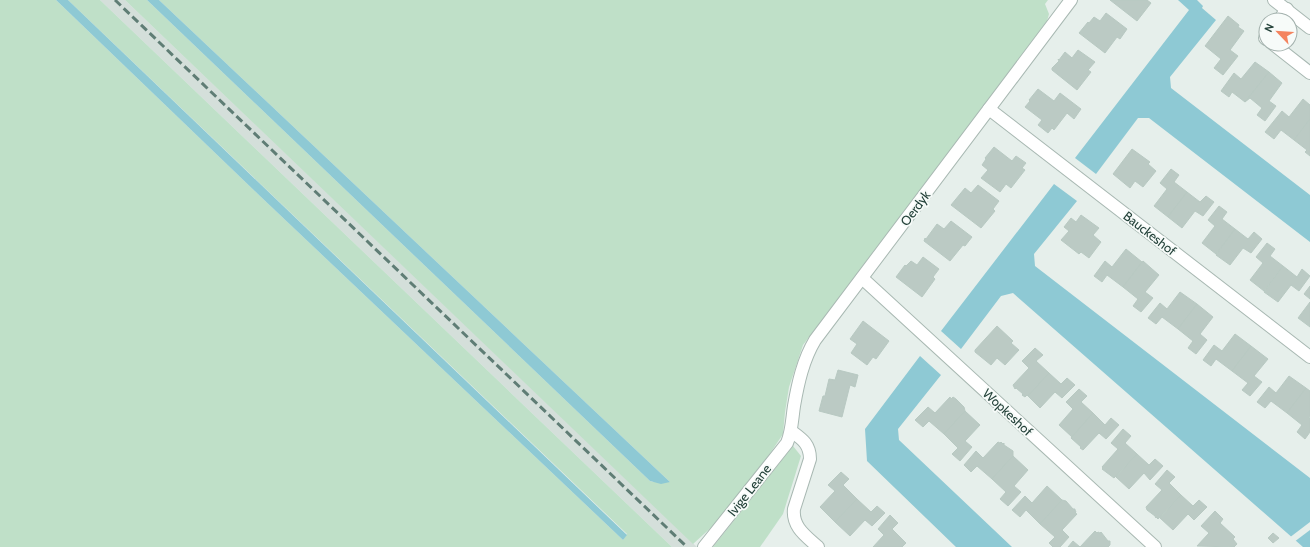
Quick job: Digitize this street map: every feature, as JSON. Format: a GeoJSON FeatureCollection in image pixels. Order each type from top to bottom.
{"type":"FeatureCollection","features":[{"type":"Feature","properties":{"kind":"street","name":"Oerdyk"},"geometry":{"type":"LineString","coordinates":[[791,431],[798,385],[809,350],[1071,0]]}},
{"type":"Feature","properties":{"kind":"street"},"geometry":{"type":"LineString","coordinates":[[1274,0],[1288,6],[1310,28]]}},
{"type":"Feature","properties":{"kind":"street"},"geometry":{"type":"LineString","coordinates":[[1283,52],[1310,73]]}},
{"type":"Feature","properties":{"kind":"street","name":"Bauckeshof"},"geometry":{"type":"LineString","coordinates":[[989,109],[1310,357]]}},
{"type":"Feature","properties":{"kind":"street","name":"Wopkeshof"},"geometry":{"type":"LineString","coordinates":[[862,278],[1154,547]]}},
{"type":"Feature","properties":{"kind":"street"},"geometry":{"type":"LineString","coordinates":[[791,431],[802,439],[810,452],[810,459],[793,516],[795,523],[800,530],[818,547]]}},
{"type":"Feature","properties":{"kind":"street","name":"Ivige Leane"},"geometry":{"type":"LineString","coordinates":[[704,547],[787,443],[791,431]]}},
{"type":"Feature","properties":{"kind":"shaded area"},"geometry":{"type":"Polygon","coordinates":[[[100,0],[125,0],[697,547],[672,547],[100,0]]]}},
{"type":"Feature","properties":{"kind":"green space"},"geometry":{"type":"Polygon","coordinates":[[[0,0],[56,0],[261,197],[623,540],[627,534],[68,0],[100,0],[672,547],[0,547],[0,0]]]}},
{"type":"Feature","properties":{"kind":"green space"},"geometry":{"type":"Polygon","coordinates":[[[125,0],[147,0],[650,481],[653,482],[670,482],[159,0],[1048,0],[1045,4],[1049,14],[1047,21],[803,345],[789,387],[783,434],[769,455],[715,524],[693,544],[125,0]]]}},
{"type":"Feature","properties":{"kind":"green space"},"geometry":{"type":"Polygon","coordinates":[[[793,446],[801,456],[783,514],[760,547],[713,547],[793,446]]]}},
{"type":"Feature","properties":{"kind":"water"},"geometry":{"type":"Polygon","coordinates":[[[56,0],[68,0],[627,535],[623,540],[261,197],[56,0]]]}},
{"type":"Feature","properties":{"kind":"water"},"geometry":{"type":"Polygon","coordinates":[[[147,0],[159,0],[670,482],[661,484],[650,481],[147,0]]]}},
{"type":"Feature","properties":{"kind":"water"},"geometry":{"type":"Polygon","coordinates":[[[1178,0],[1197,0],[1203,6],[1202,8],[1216,20],[1170,77],[1171,88],[1310,195],[1310,242],[1149,118],[1138,118],[1096,174],[1075,158],[1189,10],[1178,0]]]}},
{"type":"Feature","properties":{"kind":"water"},"geometry":{"type":"Polygon","coordinates":[[[1054,184],[1077,201],[1034,254],[1035,266],[1310,478],[1310,547],[1303,547],[1013,293],[1001,296],[961,349],[941,331],[1054,184]]]}},
{"type":"Feature","properties":{"kind":"water"},"geometry":{"type":"Polygon","coordinates":[[[920,356],[941,375],[898,429],[899,440],[1012,547],[956,547],[867,461],[865,429],[920,356]]]}},
{"type":"Feature","properties":{"kind":"pier"},"geometry":{"type":"Polygon","coordinates":[[[1310,522],[1310,530],[1294,542],[1289,538],[1310,522]]]}},
{"type":"Feature","properties":{"kind":"building"},"geometry":{"type":"Polygon","coordinates":[[[1110,0],[1147,0],[1151,3],[1137,21],[1110,0]]]}},
{"type":"Feature","properties":{"kind":"building"},"geometry":{"type":"Polygon","coordinates":[[[1106,13],[1127,29],[1120,39],[1117,37],[1105,53],[1079,33],[1094,17],[1100,21],[1106,13]]]}},
{"type":"Feature","properties":{"kind":"building"},"geometry":{"type":"Polygon","coordinates":[[[1228,16],[1244,31],[1230,50],[1238,56],[1223,75],[1214,68],[1221,59],[1205,46],[1228,16]]]}},
{"type":"Feature","properties":{"kind":"building"},"geometry":{"type":"Polygon","coordinates":[[[1078,50],[1095,62],[1088,70],[1091,72],[1077,90],[1052,70],[1052,68],[1065,52],[1072,58],[1078,50]]]}},
{"type":"Feature","properties":{"kind":"building"},"geometry":{"type":"Polygon","coordinates":[[[1255,62],[1269,72],[1245,102],[1232,92],[1229,97],[1221,91],[1234,73],[1241,79],[1255,62]]]}},
{"type":"Feature","properties":{"kind":"building"},"geometry":{"type":"Polygon","coordinates":[[[1269,72],[1282,83],[1269,101],[1276,106],[1265,121],[1257,115],[1262,108],[1250,98],[1245,102],[1269,72]]]}},
{"type":"Feature","properties":{"kind":"building"},"geometry":{"type":"Polygon","coordinates":[[[1038,89],[1054,101],[1060,93],[1081,109],[1074,119],[1067,113],[1054,130],[1052,128],[1048,133],[1038,125],[1042,120],[1025,107],[1038,89]]]}},
{"type":"Feature","properties":{"kind":"building"},"geometry":{"type":"Polygon","coordinates":[[[1303,99],[1310,105],[1310,119],[1294,140],[1281,130],[1274,139],[1265,132],[1282,111],[1289,117],[1303,99]]]}},
{"type":"Feature","properties":{"kind":"building"},"geometry":{"type":"Polygon","coordinates":[[[1310,119],[1310,156],[1305,152],[1307,150],[1294,140],[1310,119]]]}},
{"type":"Feature","properties":{"kind":"building"},"geometry":{"type":"Polygon","coordinates":[[[994,147],[1012,161],[1016,156],[1026,163],[1022,168],[1025,170],[1011,188],[1006,184],[1000,192],[981,178],[988,170],[982,165],[986,159],[985,158],[994,147]]]}},
{"type":"Feature","properties":{"kind":"building"},"geometry":{"type":"Polygon","coordinates":[[[1132,149],[1150,162],[1148,164],[1156,171],[1143,187],[1135,181],[1130,188],[1113,174],[1132,149]]]}},
{"type":"Feature","properties":{"kind":"building"},"geometry":{"type":"Polygon","coordinates":[[[1171,169],[1179,175],[1174,182],[1187,192],[1168,217],[1154,206],[1167,189],[1160,183],[1171,169]]]}},
{"type":"Feature","properties":{"kind":"building"},"geometry":{"type":"Polygon","coordinates":[[[978,185],[999,201],[993,209],[995,211],[981,228],[951,205],[965,188],[971,193],[978,185]]]}},
{"type":"Feature","properties":{"kind":"building"},"geometry":{"type":"Polygon","coordinates":[[[1187,192],[1200,202],[1206,196],[1214,202],[1203,216],[1195,211],[1182,228],[1168,217],[1187,192]]]}},
{"type":"Feature","properties":{"kind":"building"},"geometry":{"type":"Polygon","coordinates":[[[1219,206],[1227,212],[1222,219],[1235,229],[1216,254],[1202,243],[1215,226],[1208,220],[1219,206]]]}},
{"type":"Feature","properties":{"kind":"building"},"geometry":{"type":"Polygon","coordinates":[[[1081,215],[1099,228],[1093,235],[1101,242],[1089,258],[1081,252],[1079,254],[1061,240],[1069,231],[1064,227],[1071,218],[1076,222],[1081,215]]]}},
{"type":"Feature","properties":{"kind":"building"},"geometry":{"type":"Polygon","coordinates":[[[951,221],[972,237],[965,246],[963,245],[950,261],[924,241],[937,224],[944,229],[951,221]]]}},
{"type":"Feature","properties":{"kind":"building"},"geometry":{"type":"Polygon","coordinates":[[[1235,229],[1248,239],[1254,232],[1262,239],[1251,253],[1243,248],[1230,265],[1216,255],[1235,229]]]}},
{"type":"Feature","properties":{"kind":"building"},"geometry":{"type":"Polygon","coordinates":[[[1267,243],[1275,249],[1270,256],[1283,266],[1264,291],[1250,280],[1263,263],[1256,257],[1267,243]]]}},
{"type":"Feature","properties":{"kind":"building"},"geometry":{"type":"Polygon","coordinates":[[[1126,249],[1142,262],[1123,287],[1107,275],[1102,282],[1094,276],[1105,261],[1112,267],[1126,249]]]}},
{"type":"Feature","properties":{"kind":"building"},"geometry":{"type":"Polygon","coordinates":[[[923,257],[939,269],[933,277],[935,279],[922,297],[896,277],[905,265],[906,266],[911,261],[917,265],[923,257]]]}},
{"type":"Feature","properties":{"kind":"building"},"geometry":{"type":"Polygon","coordinates":[[[1143,261],[1159,275],[1145,292],[1153,298],[1141,312],[1133,306],[1138,299],[1123,287],[1143,261]]]}},
{"type":"Feature","properties":{"kind":"building"},"geometry":{"type":"Polygon","coordinates":[[[1283,266],[1297,277],[1302,269],[1310,276],[1299,291],[1291,285],[1278,302],[1264,292],[1283,266]]]}},
{"type":"Feature","properties":{"kind":"building"},"geometry":{"type":"Polygon","coordinates":[[[1310,286],[1310,299],[1304,294],[1310,286]]]}},
{"type":"Feature","properties":{"kind":"building"},"geometry":{"type":"Polygon","coordinates":[[[1180,292],[1197,304],[1178,329],[1162,317],[1156,324],[1148,318],[1160,303],[1167,309],[1180,292]]]}},
{"type":"Feature","properties":{"kind":"building"},"geometry":{"type":"Polygon","coordinates":[[[1310,302],[1310,327],[1298,318],[1310,302]]]}},
{"type":"Feature","properties":{"kind":"building"},"geometry":{"type":"Polygon","coordinates":[[[1197,304],[1213,317],[1200,334],[1207,340],[1196,354],[1188,348],[1193,341],[1178,329],[1197,304]]]}},
{"type":"Feature","properties":{"kind":"building"},"geometry":{"type":"Polygon","coordinates":[[[863,321],[889,341],[876,359],[873,357],[867,365],[851,353],[857,344],[850,339],[863,321]]]}},
{"type":"Feature","properties":{"kind":"building"},"geometry":{"type":"Polygon","coordinates":[[[997,326],[1013,341],[1011,343],[1019,350],[1005,365],[997,358],[991,365],[975,352],[975,350],[997,326]]]}},
{"type":"Feature","properties":{"kind":"building"},"geometry":{"type":"Polygon","coordinates":[[[1235,334],[1251,346],[1232,371],[1216,359],[1211,366],[1203,360],[1214,345],[1222,351],[1235,334]]]}},
{"type":"Feature","properties":{"kind":"building"},"geometry":{"type":"Polygon","coordinates":[[[1251,346],[1268,359],[1254,376],[1262,382],[1250,396],[1242,390],[1248,383],[1232,371],[1251,346]]]}},
{"type":"Feature","properties":{"kind":"building"},"geometry":{"type":"Polygon","coordinates":[[[1035,348],[1043,355],[1036,361],[1049,373],[1028,396],[1027,395],[1025,397],[1016,388],[1015,389],[1013,385],[1029,368],[1022,361],[1035,348]]]}},
{"type":"Feature","properties":{"kind":"building"},"geometry":{"type":"Polygon","coordinates":[[[838,370],[858,375],[855,387],[850,385],[842,417],[819,411],[823,396],[825,396],[829,379],[835,380],[838,370]]]}},
{"type":"Feature","properties":{"kind":"building"},"geometry":{"type":"Polygon","coordinates":[[[1049,373],[1061,384],[1067,378],[1075,385],[1062,398],[1055,392],[1040,408],[1028,396],[1049,373]]]}},
{"type":"Feature","properties":{"kind":"building"},"geometry":{"type":"Polygon","coordinates":[[[1289,376],[1306,388],[1287,413],[1271,401],[1265,408],[1257,402],[1269,387],[1276,393],[1289,376]]]}},
{"type":"Feature","properties":{"kind":"building"},"geometry":{"type":"Polygon","coordinates":[[[1306,388],[1310,391],[1310,432],[1305,439],[1297,432],[1302,425],[1287,413],[1306,388]]]}},
{"type":"Feature","properties":{"kind":"building"},"geometry":{"type":"Polygon","coordinates":[[[1079,389],[1087,396],[1081,402],[1093,413],[1072,437],[1059,425],[1073,409],[1066,402],[1079,389]]]}},
{"type":"Feature","properties":{"kind":"building"},"geometry":{"type":"Polygon","coordinates":[[[950,397],[951,399],[953,397],[956,399],[964,407],[965,411],[944,434],[929,421],[923,427],[915,420],[928,407],[935,413],[950,397]]]}},
{"type":"Feature","properties":{"kind":"building"},"geometry":{"type":"Polygon","coordinates":[[[965,411],[980,425],[965,441],[972,447],[960,461],[952,454],[958,448],[944,434],[965,411]]]}},
{"type":"Feature","properties":{"kind":"building"},"geometry":{"type":"Polygon","coordinates":[[[1093,413],[1105,425],[1111,418],[1119,425],[1106,439],[1099,433],[1083,450],[1071,438],[1093,413]]]}},
{"type":"Feature","properties":{"kind":"building"},"geometry":{"type":"Polygon","coordinates":[[[1123,429],[1131,436],[1125,443],[1137,454],[1114,478],[1102,469],[1102,467],[1118,449],[1111,443],[1123,429]]]}},
{"type":"Feature","properties":{"kind":"building"},"geometry":{"type":"Polygon","coordinates":[[[998,442],[1004,443],[1004,445],[1013,451],[1013,456],[992,479],[977,466],[971,472],[964,465],[976,451],[983,458],[998,442]]]}},
{"type":"Feature","properties":{"kind":"building"},"geometry":{"type":"Polygon","coordinates":[[[1137,454],[1149,465],[1155,459],[1163,466],[1150,480],[1144,473],[1129,489],[1116,477],[1137,454]]]}},
{"type":"Feature","properties":{"kind":"building"},"geometry":{"type":"Polygon","coordinates":[[[1013,456],[1028,470],[1014,486],[1021,492],[1008,506],[1000,499],[1006,492],[992,479],[1013,456]]]}},
{"type":"Feature","properties":{"kind":"building"},"geometry":{"type":"Polygon","coordinates":[[[1167,470],[1175,477],[1169,483],[1181,495],[1158,519],[1147,510],[1146,507],[1162,490],[1155,484],[1167,470]]]}},
{"type":"Feature","properties":{"kind":"building"},"geometry":{"type":"Polygon","coordinates":[[[841,472],[849,479],[843,485],[857,499],[835,522],[820,507],[835,491],[828,485],[841,472]]]}},
{"type":"Feature","properties":{"kind":"building"},"geometry":{"type":"Polygon","coordinates":[[[1047,486],[1062,500],[1040,524],[1026,510],[1020,517],[1012,510],[1025,496],[1032,503],[1047,486]]]}},
{"type":"Feature","properties":{"kind":"building"},"geometry":{"type":"Polygon","coordinates":[[[1181,495],[1193,506],[1199,500],[1207,507],[1194,520],[1188,514],[1173,530],[1160,518],[1181,495]]]}},
{"type":"Feature","properties":{"kind":"building"},"geometry":{"type":"Polygon","coordinates":[[[857,499],[871,512],[877,506],[885,513],[872,526],[865,520],[850,536],[835,522],[857,499]]]}},
{"type":"Feature","properties":{"kind":"building"},"geometry":{"type":"Polygon","coordinates":[[[1062,500],[1066,501],[1073,509],[1075,509],[1075,513],[1077,514],[1062,530],[1069,537],[1060,547],[1053,547],[1049,543],[1055,537],[1040,524],[1062,500]]]}},
{"type":"Feature","properties":{"kind":"building"},"geometry":{"type":"Polygon","coordinates":[[[1215,511],[1223,519],[1220,523],[1235,537],[1233,539],[1237,544],[1234,547],[1197,546],[1209,533],[1201,526],[1215,511]]]}},
{"type":"Feature","properties":{"kind":"building"},"geometry":{"type":"Polygon","coordinates":[[[890,515],[898,523],[892,529],[906,543],[902,547],[873,547],[884,535],[878,529],[890,515]]]}},
{"type":"Feature","properties":{"kind":"building"},"geometry":{"type":"Polygon","coordinates":[[[1095,531],[1097,533],[1101,532],[1108,541],[1110,541],[1110,545],[1108,547],[1080,547],[1095,531]]]}},
{"type":"Feature","properties":{"kind":"building"},"geometry":{"type":"Polygon","coordinates":[[[1273,533],[1279,538],[1273,543],[1268,538],[1273,533]]]}},
{"type":"Feature","properties":{"kind":"building"},"geometry":{"type":"Polygon","coordinates":[[[1073,541],[1080,547],[1068,547],[1073,541]]]}},
{"type":"Feature","properties":{"kind":"railway"},"geometry":{"type":"LineString","coordinates":[[115,0],[687,547]]}}]}
